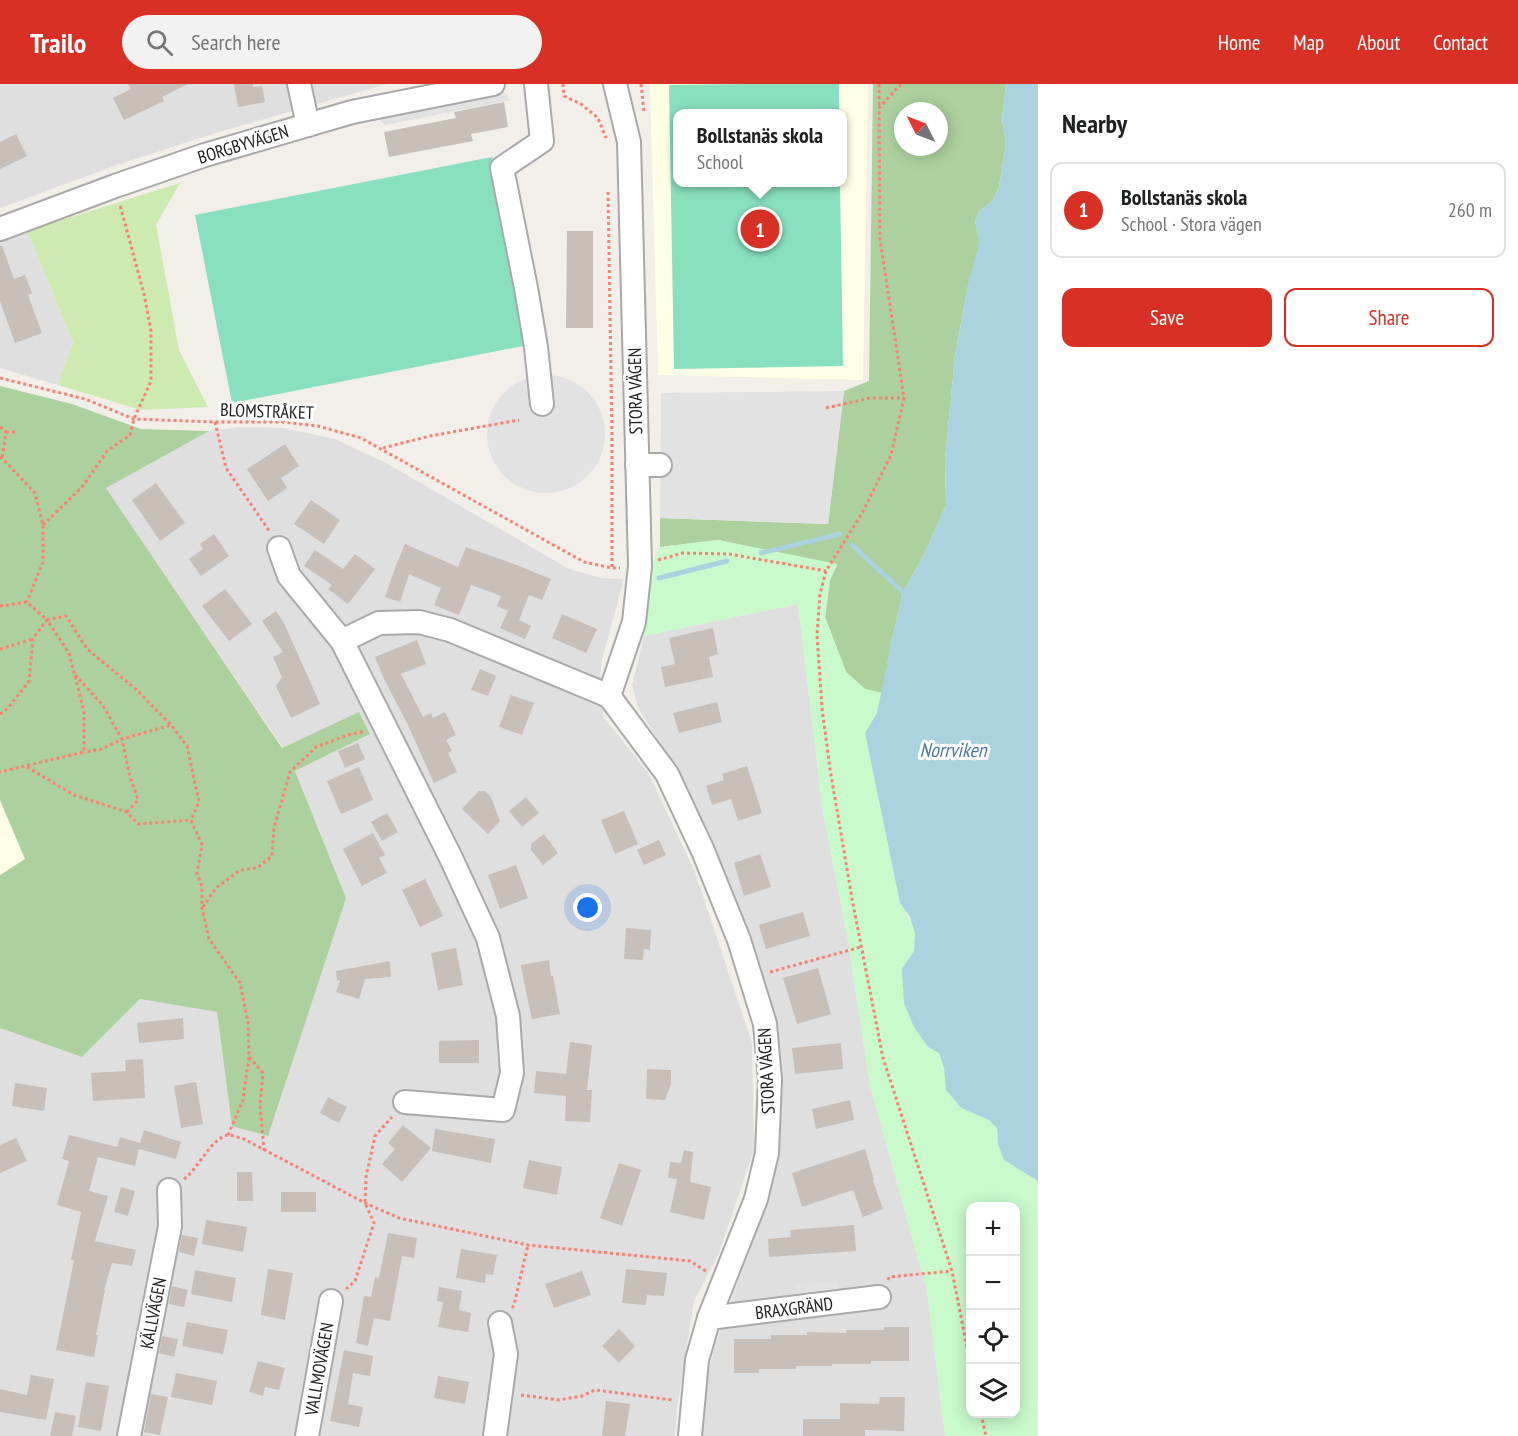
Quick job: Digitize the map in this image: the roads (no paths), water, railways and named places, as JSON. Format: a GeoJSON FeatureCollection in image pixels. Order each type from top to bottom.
{"type":"FeatureCollection","features":[{"type":"Feature","properties":{"kind":"street"},"geometry":{"type":"LineString","coordinates":[[299,84],[308,125]]}},
{"type":"Feature","properties":{"kind":"street","name":"BORGBYVÄGEN"},"geometry":{"type":"LineString","coordinates":[[0,230],[115,186],[205,155],[352,112],[493,84]]}},
{"type":"Feature","properties":{"kind":"street"},"geometry":{"type":"LineString","coordinates":[[536,84],[542,141],[502,168],[530,308],[542,404]]}},
{"type":"Feature","properties":{"kind":"street","name":"STORA VÄGEN"},"geometry":{"type":"LineString","coordinates":[[615,84],[629,142],[640,566],[634,622],[609,696],[667,774],[707,862],[739,940],[765,1024],[770,1080],[767,1153],[756,1199],[708,1318],[697,1360],[690,1436]]}},
{"type":"Feature","properties":{"kind":"street"},"geometry":{"type":"LineString","coordinates":[[637,465],[660,465]]}},
{"type":"Feature","properties":{"kind":"street"},"geometry":{"type":"LineString","coordinates":[[279,548],[289,576],[342,641],[450,856],[488,939],[508,1016],[512,1073],[502,1110],[405,1102]]}},
{"type":"Feature","properties":{"kind":"street"},"geometry":{"type":"LineString","coordinates":[[342,641],[379,623],[419,622],[450,630],[609,696]]}},
{"type":"Feature","properties":{"kind":"street","name":"KÄLLVÄGEN"},"geometry":{"type":"LineString","coordinates":[[129,1436],[170,1226],[169,1190]]}},
{"type":"Feature","properties":{"kind":"street","name":"BRAXGRÄND"},"geometry":{"type":"LineString","coordinates":[[708,1318],[879,1297]]}},
{"type":"Feature","properties":{"kind":"street","name":"VALLMOVÄGEN"},"geometry":{"type":"LineString","coordinates":[[307,1436],[331,1301]]}},
{"type":"Feature","properties":{"kind":"street"},"geometry":{"type":"LineString","coordinates":[[495,1436],[506,1354],[500,1323]]}},
{"type":"Feature","properties":{"kind":"water","name":"Norrviken"},"geometry":{"type":"Polygon","coordinates":[[[1006,84],[1038,84],[1038,1181],[1004,1160],[998,1144],[997,1128],[989,1120],[961,1108],[946,1090],[944,1068],[939,1053],[928,1047],[914,1027],[904,1003],[902,969],[914,951],[915,934],[910,917],[900,903],[865,733],[877,713],[903,592],[925,553],[946,505],[945,460],[955,356],[967,290],[979,243],[975,221],[979,212],[993,200],[999,187],[1006,143],[1002,119],[1006,84]]]}},
{"type":"Feature","properties":{"kind":"waterway"},"geometry":{"type":"LineString","coordinates":[[761,553],[840,534]]}},
{"type":"Feature","properties":{"kind":"waterway"},"geometry":{"type":"LineString","coordinates":[[852,545],[903,592]]}},
{"type":"Feature","properties":{"kind":"waterway"},"geometry":{"type":"LineString","coordinates":[[659,578],[727,561]]}},
{"type":"Feature","properties":{"kind":"place","name":"Bollstanäs skola"},"geometry":{"type":"Point","coordinates":[760,229]}}]}
